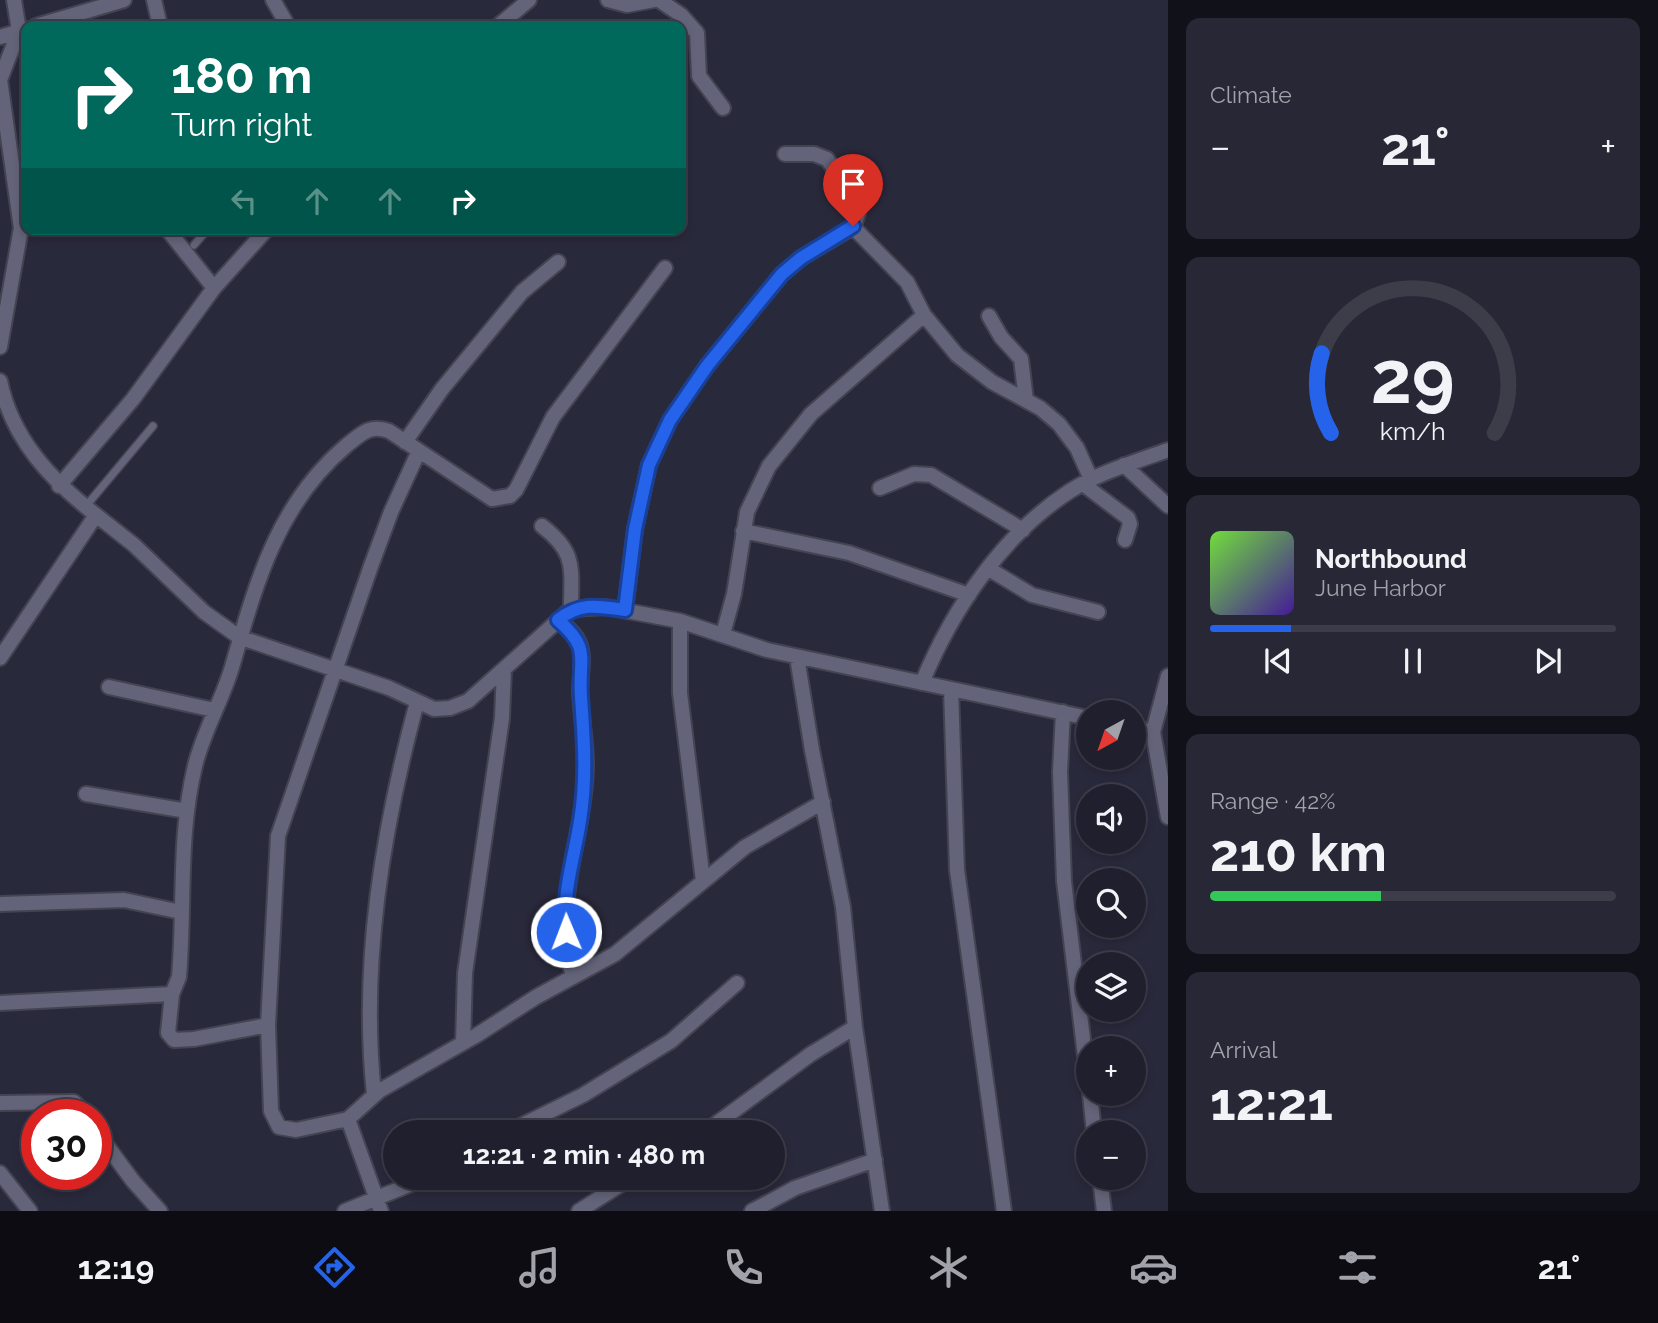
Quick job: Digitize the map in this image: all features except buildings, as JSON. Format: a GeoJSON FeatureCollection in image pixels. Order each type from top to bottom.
{"type":"FeatureCollection","features":[{"type":"Feature","properties":{"kind":"street"},"geometry":{"type":"LineString","coordinates":[[14,0],[21,26]]}},
{"type":"Feature","properties":{"kind":"street"},"geometry":{"type":"LineString","coordinates":[[53,21],[124,0]]}},
{"type":"Feature","properties":{"kind":"street"},"geometry":{"type":"LineString","coordinates":[[154,0],[159,21]]}},
{"type":"Feature","properties":{"kind":"street"},"geometry":{"type":"LineString","coordinates":[[273,0],[285,21]]}},
{"type":"Feature","properties":{"kind":"street"},"geometry":{"type":"LineString","coordinates":[[504,21],[529,0]]}},
{"type":"Feature","properties":{"kind":"street"},"geometry":{"type":"LineString","coordinates":[[608,0],[633,5],[657,0],[681,15],[696,33],[699,76],[723,108]]}},
{"type":"Feature","properties":{"kind":"street"},"geometry":{"type":"LineString","coordinates":[[0,37],[21,30]]}},
{"type":"Feature","properties":{"kind":"street"},"geometry":{"type":"LineString","coordinates":[[21,32],[0,80],[21,210]]}},
{"type":"Feature","properties":{"kind":"street"},"geometry":{"type":"LineString","coordinates":[[625,610],[635,529],[649,465],[670,420],[707,366],[782,274],[801,258],[853,226],[858,214],[853,195],[827,159],[814,153],[785,153]]}},
{"type":"Feature","properties":{"kind":"street"},"geometry":{"type":"LineString","coordinates":[[0,347],[21,222]]}},
{"type":"Feature","properties":{"kind":"street"},"geometry":{"type":"LineString","coordinates":[[853,226],[907,282],[924,315],[957,355],[1009,393],[1026,400],[1059,424],[1077,448],[1087,482],[1128,518],[1130,524],[1125,540]]}},
{"type":"Feature","properties":{"kind":"street"},"geometry":{"type":"LineString","coordinates":[[172,235],[214,288]]}},
{"type":"Feature","properties":{"kind":"street"},"geometry":{"type":"LineString","coordinates":[[59,486],[133,400],[214,288],[262,235]]}},
{"type":"Feature","properties":{"kind":"street"},"geometry":{"type":"LineString","coordinates":[[405,442],[442,389],[522,292],[558,262]]}},
{"type":"Feature","properties":{"kind":"street"},"geometry":{"type":"LineString","coordinates":[[268,1025],[194,1039],[174,1040],[168,1033],[172,994],[179,978],[187,811],[195,765],[214,709],[232,669],[239,637],[264,562],[300,494],[338,453],[366,430],[382,429],[492,499],[510,496],[516,490],[553,417],[665,268]]}},
{"type":"Feature","properties":{"kind":"street"},"geometry":{"type":"LineString","coordinates":[[723,634],[739,570],[743,531],[759,483],[796,430],[924,315]]}},
{"type":"Feature","properties":{"kind":"street"},"geometry":{"type":"LineString","coordinates":[[989,316],[1001,337],[1021,359],[1026,400]]}},
{"type":"Feature","properties":{"kind":"street"},"geometry":{"type":"LineString","coordinates":[[0,381],[2,404],[15,430],[59,486],[134,545],[204,612],[239,637],[338,669],[434,709],[456,706],[468,701],[571,609],[587,607],[625,610],[680,621],[767,650],[1076,715]]}},
{"type":"Feature","properties":{"kind":"street"},"geometry":{"type":"LineString","coordinates":[[922,683],[939,642],[969,596],[1023,530],[1069,491],[1124,465],[1168,450]]}},
{"type":"Feature","properties":{"kind":"street"},"geometry":{"type":"LineString","coordinates":[[418,453],[379,544],[338,669],[278,836],[268,1025],[271,1111],[279,1127],[296,1130],[348,1119],[374,1094],[536,997],[615,954],[765,833],[823,802]]}},
{"type":"Feature","properties":{"kind":"street"},"geometry":{"type":"LineString","coordinates":[[1124,465],[1168,506]]}},
{"type":"Feature","properties":{"kind":"street"},"geometry":{"type":"LineString","coordinates":[[880,488],[923,472],[1023,530]]}},
{"type":"Feature","properties":{"kind":"street"},"geometry":{"type":"LineString","coordinates":[[0,658],[91,511]]}},
{"type":"Feature","properties":{"kind":"street"},"geometry":{"type":"LineString","coordinates":[[542,526],[564,545],[569,557],[571,609]]}},
{"type":"Feature","properties":{"kind":"street"},"geometry":{"type":"LineString","coordinates":[[743,531],[849,553],[969,596]]}},
{"type":"Feature","properties":{"kind":"street"},"geometry":{"type":"LineString","coordinates":[[989,569],[1032,595],[1098,612]]}},
{"type":"Feature","properties":{"kind":"street"},"geometry":{"type":"LineString","coordinates":[[558,620],[575,635],[582,651],[580,689],[586,765],[580,822],[564,908],[568,957],[573,978]]}},
{"type":"Feature","properties":{"kind":"street"},"geometry":{"type":"LineString","coordinates":[[680,621],[680,693],[703,881]]}},
{"type":"Feature","properties":{"kind":"street"},"geometry":{"type":"LineString","coordinates":[[797,656],[843,907],[855,1027],[882,1211]]}},
{"type":"Feature","properties":{"kind":"street"},"geometry":{"type":"LineString","coordinates":[[463,1043],[465,974],[502,718],[504,669]]}},
{"type":"Feature","properties":{"kind":"street"},"geometry":{"type":"LineString","coordinates":[[1168,676],[1153,732],[1168,817]]}},
{"type":"Feature","properties":{"kind":"street"},"geometry":{"type":"LineString","coordinates":[[109,687],[214,709]]}},
{"type":"Feature","properties":{"kind":"street"},"geometry":{"type":"LineString","coordinates":[[951,689],[957,870],[1004,1211]]}},
{"type":"Feature","properties":{"kind":"street"},"geometry":{"type":"LineString","coordinates":[[374,1094],[369,994],[376,910],[403,754],[417,702]]}},
{"type":"Feature","properties":{"kind":"street"},"geometry":{"type":"LineString","coordinates":[[1063,712],[1060,772],[1064,881],[1083,1036]]}},
{"type":"Feature","properties":{"kind":"street"},"geometry":{"type":"LineString","coordinates":[[1146,730],[1153,732]]}},
{"type":"Feature","properties":{"kind":"street"},"geometry":{"type":"LineString","coordinates":[[86,794],[187,811]]}},
{"type":"Feature","properties":{"kind":"street"},"geometry":{"type":"LineString","coordinates":[[0,904],[124,900],[181,912]]}},
{"type":"Feature","properties":{"kind":"street"},"geometry":{"type":"LineString","coordinates":[[532,1120],[583,1095],[671,1041],[737,983]]}},
{"type":"Feature","properties":{"kind":"street"},"geometry":{"type":"LineString","coordinates":[[0,1003],[172,994]]}},
{"type":"Feature","properties":{"kind":"street"},"geometry":{"type":"LineString","coordinates":[[722,1120],[811,1055],[855,1027]]}},
{"type":"Feature","properties":{"kind":"street"},"geometry":{"type":"LineString","coordinates":[[0,1103],[21,1103]]}},
{"type":"Feature","properties":{"kind":"street"},"geometry":{"type":"LineString","coordinates":[[348,1119],[379,1204]]}},
{"type":"Feature","properties":{"kind":"street"},"geometry":{"type":"LineString","coordinates":[[112,1153],[160,1211]]}},
{"type":"Feature","properties":{"kind":"street"},"geometry":{"type":"LineString","coordinates":[[752,1211],[795,1188],[875,1160]]}},
{"type":"Feature","properties":{"kind":"street"},"geometry":{"type":"LineString","coordinates":[[0,1173],[30,1211]]}},
{"type":"Feature","properties":{"kind":"street"},"geometry":{"type":"LineString","coordinates":[[345,1211],[379,1204],[404,1190]]}},
{"type":"Feature","properties":{"kind":"street"},"geometry":{"type":"LineString","coordinates":[[579,1211],[612,1190]]}},
{"type":"Feature","properties":{"kind":"street"},"geometry":{"type":"LineString","coordinates":[[1101,1190],[1104,1211]]}},
{"type":"Feature","properties":{"kind":"lane"},"geometry":{"type":"LineString","coordinates":[[194,245],[203,235]]}},
{"type":"Feature","properties":{"kind":"lane"},"geometry":{"type":"LineString","coordinates":[[91,511],[153,426]]}},
{"type":"Feature","properties":{"kind":"route"},"geometry":{"type":"LineString","coordinates":[[566,932],[564,908],[570,863],[580,822],[586,765],[580,689],[582,651],[575,635],[558,620],[571,609],[606,607],[625,610],[643,488],[653,454],[670,420],[707,366],[782,274],[817,247],[853,226]]}}]}
